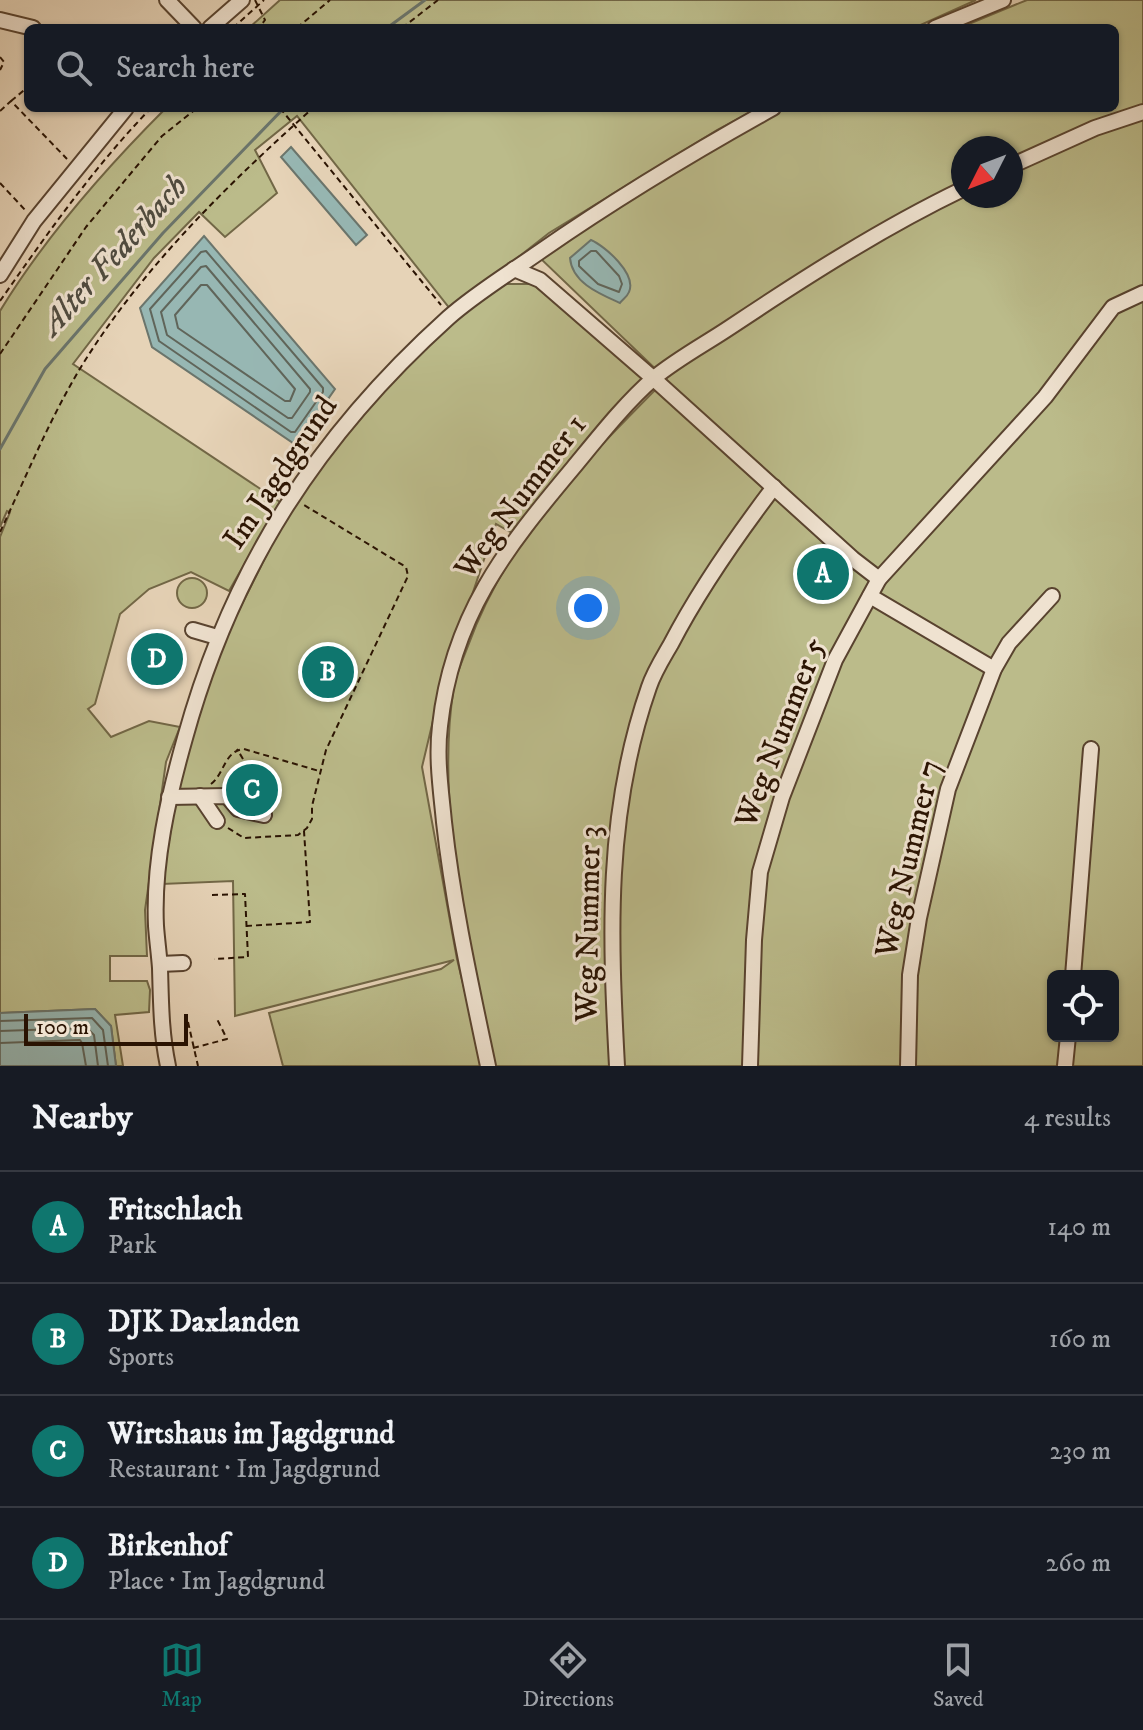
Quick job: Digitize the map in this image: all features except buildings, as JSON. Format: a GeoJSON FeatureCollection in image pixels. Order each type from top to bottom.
{"type":"FeatureCollection","features":[{"type":"Feature","properties":{"kind":"street"},"geometry":{"type":"LineString","coordinates":[[167,0],[190,24]]}},
{"type":"Feature","properties":{"kind":"street"},"geometry":{"type":"LineString","coordinates":[[215,24],[242,0]]}},
{"type":"Feature","properties":{"kind":"street"},"geometry":{"type":"LineString","coordinates":[[945,24],[1003,0]]}},
{"type":"Feature","properties":{"kind":"street"},"geometry":{"type":"LineString","coordinates":[[0,20],[24,26]]}},
{"type":"Feature","properties":{"kind":"street"},"geometry":{"type":"LineString","coordinates":[[0,275],[34,221],[123,112]]}},
{"type":"Feature","properties":{"kind":"street","name":"Im Jagdgrund"},"geometry":{"type":"LineString","coordinates":[[168,1066],[162,1038],[156,924],[169,797],[196,697],[217,637],[266,536],[333,436],[364,400],[450,316],[514,269],[673,164],[766,112]]}},
{"type":"Feature","properties":{"kind":"street"},"geometry":{"type":"LineString","coordinates":[[1023,161],[1095,128],[1143,112]]}},
{"type":"Feature","properties":{"kind":"street","name":"Weg Nummer 1"},"geometry":{"type":"LineString","coordinates":[[488,1066],[448,859],[439,773],[440,726],[448,684],[469,614],[500,559],[595,441],[654,379],[762,306],[951,195]]}},
{"type":"Feature","properties":{"kind":"street"},"geometry":{"type":"LineString","coordinates":[[514,269],[540,280],[879,579]]}},
{"type":"Feature","properties":{"kind":"street","name":"Weg Nummer 5"},"geometry":{"type":"LineString","coordinates":[[750,1066],[754,940],[760,872],[782,797],[835,660],[879,579],[1045,397],[1113,307],[1143,293]]}},
{"type":"Feature","properties":{"kind":"street","name":"Weg Nummer 3"},"geometry":{"type":"LineString","coordinates":[[617,1066],[611,945],[616,821],[649,685],[688,611],[774,487]]}},
{"type":"Feature","properties":{"kind":"street"},"geometry":{"type":"LineString","coordinates":[[870,596],[994,669]]}},
{"type":"Feature","properties":{"kind":"street","name":"Weg Nummer 7"},"geometry":{"type":"LineString","coordinates":[[908,1066],[910,975],[948,789],[994,669],[1009,643],[1052,596]]}},
{"type":"Feature","properties":{"kind":"street"},"geometry":{"type":"LineString","coordinates":[[193,630],[217,637]]}},
{"type":"Feature","properties":{"kind":"street"},"geometry":{"type":"LineString","coordinates":[[1073,970],[1091,749]]}},
{"type":"Feature","properties":{"kind":"street"},"geometry":{"type":"LineString","coordinates":[[200,796],[217,821]]}},
{"type":"Feature","properties":{"kind":"street"},"geometry":{"type":"LineString","coordinates":[[169,797],[227,796],[238,809],[264,815]]}},
{"type":"Feature","properties":{"kind":"street"},"geometry":{"type":"LineString","coordinates":[[160,964],[183,963]]}},
{"type":"Feature","properties":{"kind":"street"},"geometry":{"type":"LineString","coordinates":[[1065,1066],[1067,1042]]}},
{"type":"Feature","properties":{"kind":"path"},"geometry":{"type":"LineString","coordinates":[[255,0],[265,20],[262,24]]}},
{"type":"Feature","properties":{"kind":"path"},"geometry":{"type":"LineString","coordinates":[[237,24],[264,0]]}},
{"type":"Feature","properties":{"kind":"path"},"geometry":{"type":"LineString","coordinates":[[302,24],[330,0]]}},
{"type":"Feature","properties":{"kind":"path"},"geometry":{"type":"LineString","coordinates":[[407,24],[438,0]]}},
{"type":"Feature","properties":{"kind":"path"},"geometry":{"type":"LineString","coordinates":[[0,57],[4,62],[0,70]]}},
{"type":"Feature","properties":{"kind":"path"},"geometry":{"type":"LineString","coordinates":[[0,110],[24,90]]}},
{"type":"Feature","properties":{"kind":"path"},"geometry":{"type":"LineString","coordinates":[[11,101],[76,167]]}},
{"type":"Feature","properties":{"kind":"path"},"geometry":{"type":"LineString","coordinates":[[0,301],[69,204],[147,112]]}},
{"type":"Feature","properties":{"kind":"path"},"geometry":{"type":"LineString","coordinates":[[0,354],[86,227],[162,136],[192,112]]}},
{"type":"Feature","properties":{"kind":"path"},"geometry":{"type":"LineString","coordinates":[[283,112],[450,316]]}},
{"type":"Feature","properties":{"kind":"path"},"geometry":{"type":"LineString","coordinates":[[0,532],[53,417],[81,367],[122,307],[175,243],[309,112]]}},
{"type":"Feature","properties":{"kind":"path"},"geometry":{"type":"LineString","coordinates":[[0,183],[34,221]]}},
{"type":"Feature","properties":{"kind":"path"},"geometry":{"type":"LineString","coordinates":[[217,821],[244,838],[298,835],[304,830],[312,819],[319,771],[326,750],[408,576],[406,567],[291,497]]}},
{"type":"Feature","properties":{"kind":"path"},"geometry":{"type":"LineString","coordinates":[[200,796],[217,779],[230,755],[237,749],[319,771]]}},
{"type":"Feature","properties":{"kind":"path"},"geometry":{"type":"LineString","coordinates":[[227,796],[246,764],[237,749]]}},
{"type":"Feature","properties":{"kind":"path"},"geometry":{"type":"LineString","coordinates":[[246,926],[310,922],[304,830]]}},
{"type":"Feature","properties":{"kind":"path"},"geometry":{"type":"LineString","coordinates":[[212,895],[245,894],[248,957],[214,959]]}},
{"type":"Feature","properties":{"kind":"path"},"geometry":{"type":"LineString","coordinates":[[193,1048],[227,1039],[217,1019]]}},
{"type":"Feature","properties":{"kind":"path"},"geometry":{"type":"LineString","coordinates":[[188,1022],[198,1066]]}},
{"type":"Feature","properties":{"kind":"green space"},"geometry":{"type":"Polygon","coordinates":[[[280,0],[976,0],[923,24],[253,24],[280,0]]]}},
{"type":"Feature","properties":{"kind":"green space"},"geometry":{"type":"Polygon","coordinates":[[[1027,0],[1143,0],[1143,1066],[492,1066],[465,925],[451,828],[449,732],[455,681],[484,607],[527,535],[579,470],[666,379],[540,258],[673,170],[779,112],[1119,112],[1119,24],[969,24],[1027,0]]]}},
{"type":"Feature","properties":{"kind":"green space"},"geometry":{"type":"Polygon","coordinates":[[[162,112],[751,112],[549,233],[451,310],[297,116],[255,150],[277,193],[225,237],[199,212],[154,258],[73,364],[280,502],[229,591],[191,572],[149,589],[120,614],[95,704],[88,709],[111,737],[149,721],[180,727],[166,762],[145,910],[147,956],[110,956],[110,981],[147,981],[150,990],[149,1012],[115,1015],[123,1066],[116,1066],[111,1026],[95,1009],[0,1013],[0,537],[10,512],[7,511],[0,527],[0,311],[36,257],[121,155],[162,112]]]}},
{"type":"Feature","properties":{"kind":"green space"},"geometry":{"type":"Polygon","coordinates":[[[504,284],[533,284],[641,373],[641,382],[514,534],[496,524],[441,687],[422,767],[457,959],[483,1066],[283,1066],[269,1013],[441,969],[454,960],[235,1016],[233,881],[162,884],[177,792],[215,658],[277,534],[327,455],[366,403],[453,319],[504,284]]]}},
{"type":"Feature","properties":{"kind":"green space"},"geometry":{"type":"Polygon","coordinates":[[[192,578],[198,579],[206,587],[206,599],[198,607],[192,608],[186,607],[178,599],[177,593],[178,587],[186,579],[192,578]]]}},
{"type":"Feature","properties":{"kind":"water"},"geometry":{"type":"Polygon","coordinates":[[[291,147],[367,235],[356,245],[281,157],[291,147]]]}},
{"type":"Feature","properties":{"kind":"water"},"geometry":{"type":"Polygon","coordinates":[[[204,236],[335,389],[296,445],[152,347],[140,308],[204,236]]]}},
{"type":"Feature","properties":{"kind":"water"},"geometry":{"type":"Polygon","coordinates":[[[591,240],[611,254],[628,277],[629,292],[620,303],[581,281],[572,267],[570,258],[591,240]]]}},
{"type":"Feature","properties":{"kind":"water"},"geometry":{"type":"Polygon","coordinates":[[[95,1009],[111,1026],[116,1066],[0,1066],[0,1013],[95,1009]]]}},
{"type":"Feature","properties":{"kind":"waterway","name":"Alter Federbach"},"geometry":{"type":"LineString","coordinates":[[392,24],[425,0]]}},
{"type":"Feature","properties":{"kind":"waterway","name":"Alter Federbach"},"geometry":{"type":"LineString","coordinates":[[0,449],[45,369],[163,233],[280,112]]}},
{"type":"Feature","properties":{"kind":"place","name":"Fritschlach"},"geometry":{"type":"Point","coordinates":[823,574]}},
{"type":"Feature","properties":{"kind":"place","name":"Birkenhof"},"geometry":{"type":"Point","coordinates":[157,659]}},
{"type":"Feature","properties":{"kind":"place","name":"DJK Daxlanden"},"geometry":{"type":"Point","coordinates":[328,672]}},
{"type":"Feature","properties":{"kind":"place","name":"Wirtshaus im Jagdgrund"},"geometry":{"type":"Point","coordinates":[252,790]}}]}
